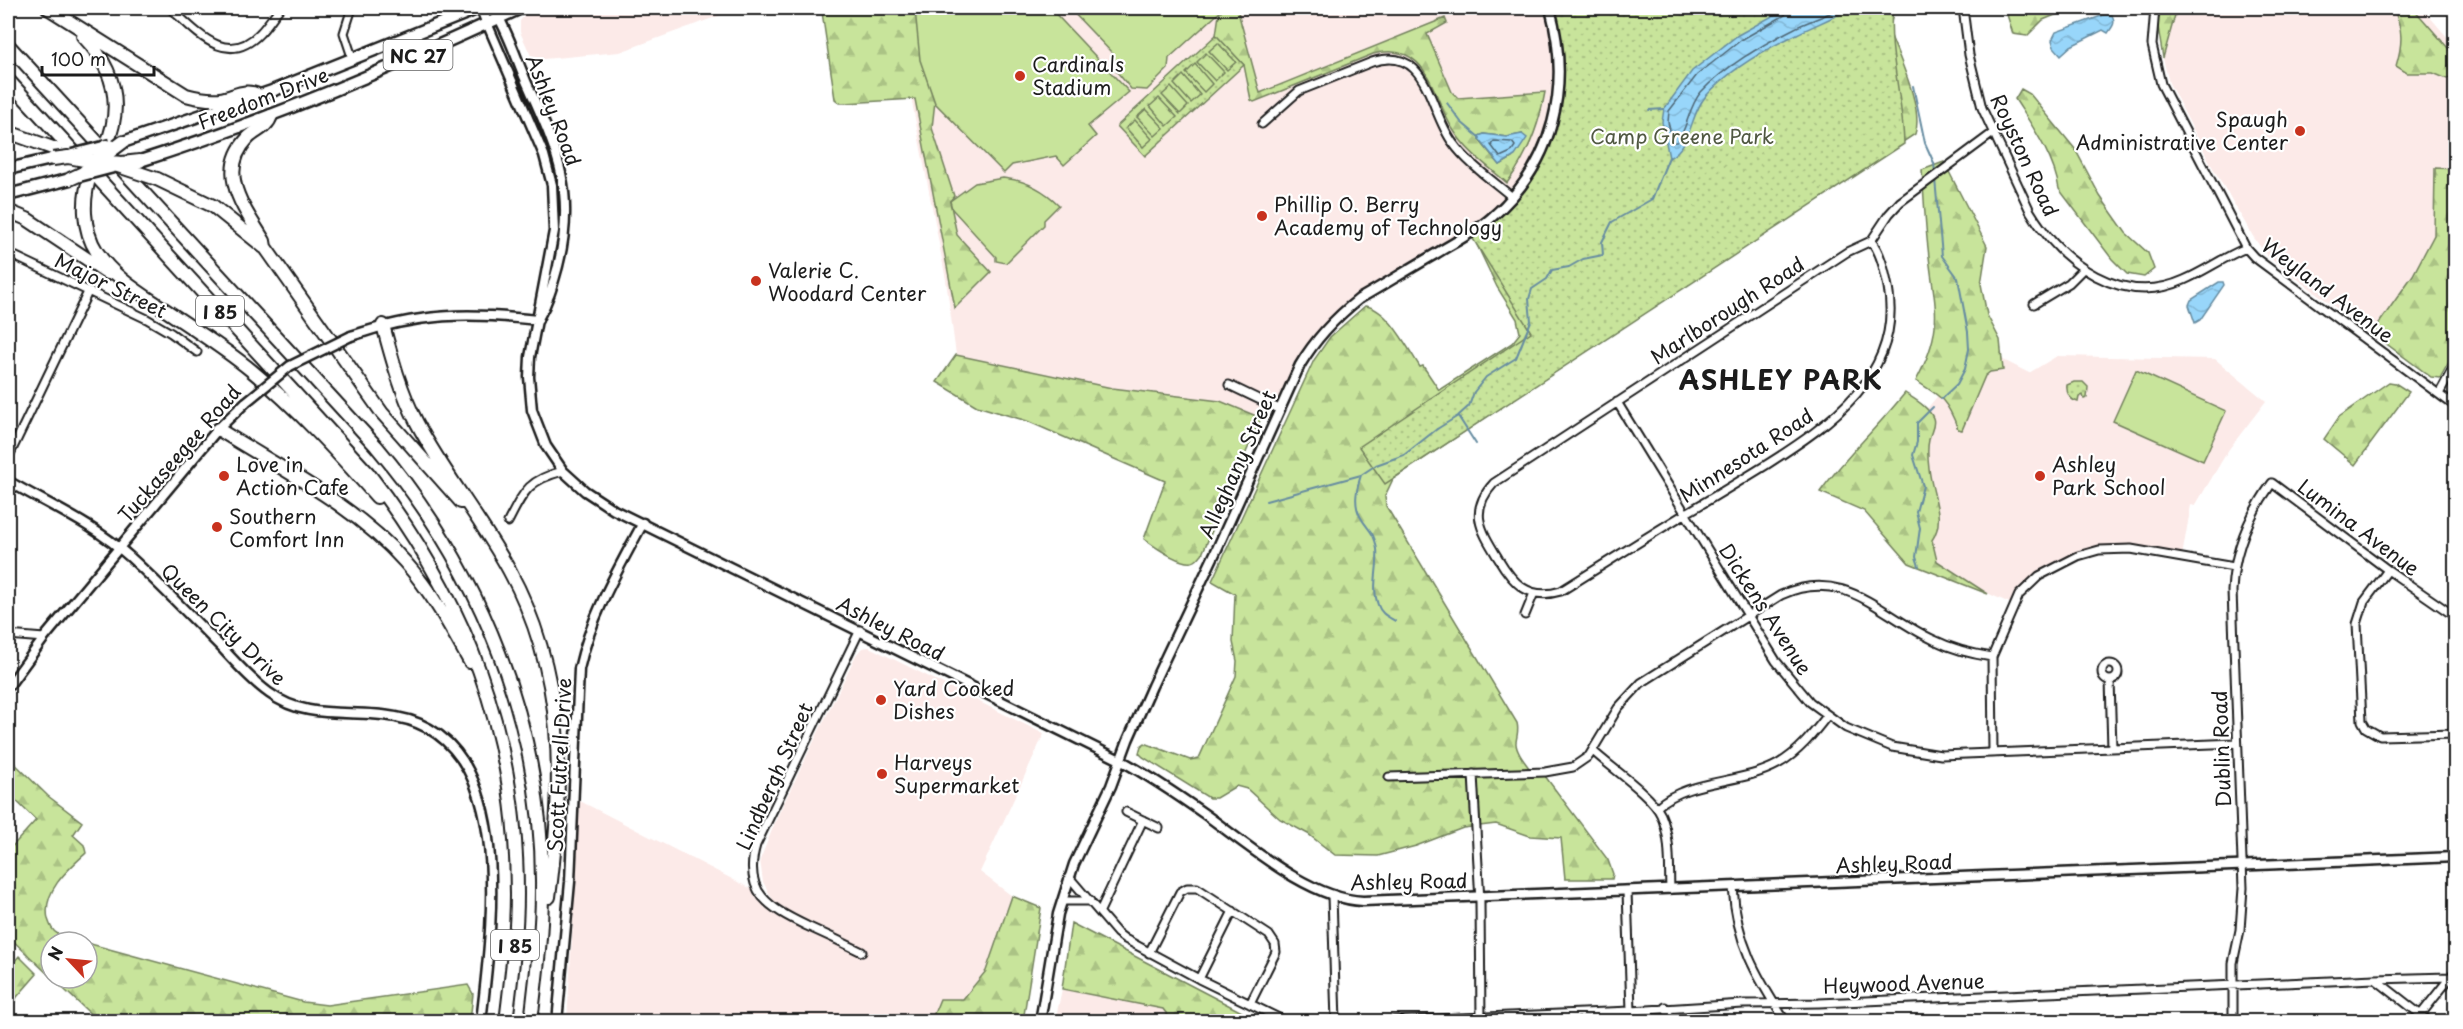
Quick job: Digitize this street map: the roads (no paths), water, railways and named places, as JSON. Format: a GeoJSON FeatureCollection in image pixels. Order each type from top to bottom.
{"type":"FeatureCollection","features":[{"type":"Feature","properties":{"kind":"highway"},"geometry":{"type":"LineString","coordinates":[[48,8],[186,95],[214,99],[248,92],[258,95]]}},
{"type":"Feature","properties":{"kind":"highway"},"geometry":{"type":"LineString","coordinates":[[72,24],[97,51],[109,72],[114,93],[111,128],[86,195],[86,221],[92,244],[105,263],[127,284]]}},
{"type":"Feature","properties":{"kind":"highway","name":"I 85"},"geometry":{"type":"LineString","coordinates":[[8,45],[376,446],[416,496],[447,543],[470,586],[496,644],[512,689],[526,740],[537,804],[541,850],[542,909],[531,1022]]}},
{"type":"Feature","properties":{"kind":"highway","name":"I 85"},"geometry":{"type":"LineString","coordinates":[[8,80],[341,442],[390,501],[423,550],[465,630],[492,706],[509,786],[517,867],[516,921],[506,1022]]}},
{"type":"Feature","properties":{"kind":"highway"},"geometry":{"type":"LineString","coordinates":[[265,247],[264,241],[237,194],[233,172],[236,159],[244,144],[249,137],[266,126],[272,116]]}},
{"type":"Feature","properties":{"kind":"highway"},"geometry":{"type":"LineString","coordinates":[[8,132],[96,164],[140,160]]}},
{"type":"Feature","properties":{"kind":"highway"},"geometry":{"type":"LineString","coordinates":[[70,179],[96,164],[123,142]]}},
{"type":"Feature","properties":{"kind":"highway"},"geometry":{"type":"LineString","coordinates":[[53,159],[68,158],[118,166],[157,179],[213,206],[265,247],[382,413],[480,523]]}},
{"type":"Feature","properties":{"kind":"highway"},"geometry":{"type":"LineString","coordinates":[[8,211],[27,219],[127,284],[251,370],[298,412],[348,463],[423,550]]}},
{"type":"Feature","properties":{"kind":"highway"},"geometry":{"type":"LineString","coordinates":[[382,325],[398,379],[418,424],[509,570],[534,626],[548,668],[557,751],[556,820],[551,881],[539,948]]}},
{"type":"Feature","properties":{"kind":"highway"},"geometry":{"type":"LineString","coordinates":[[218,429],[357,518],[391,547],[417,577],[438,608],[463,649],[492,706]]}},
{"type":"Feature","properties":{"kind":"main road","name":"Freedom Drive"},"geometry":{"type":"LineString","coordinates":[[8,169],[123,142],[353,60],[480,8]]}},
{"type":"Feature","properties":{"kind":"main road"},"geometry":{"type":"LineString","coordinates":[[480,8],[487,23]]}},
{"type":"Feature","properties":{"kind":"main road","name":"Freedom Drive"},"geometry":{"type":"LineString","coordinates":[[118,166],[272,116],[487,23],[497,13],[521,8]]}},
{"type":"Feature","properties":{"kind":"main road"},"geometry":{"type":"LineString","coordinates":[[8,195],[70,179]]}},
{"type":"Feature","properties":{"kind":"street"},"geometry":{"type":"LineString","coordinates":[[170,8],[210,42],[231,48],[250,41],[259,34],[280,8]]}},
{"type":"Feature","properties":{"kind":"street"},"geometry":{"type":"LineString","coordinates":[[352,8],[344,33],[353,60]]}},
{"type":"Feature","properties":{"kind":"street","name":"Alleghany Street"},"geometry":{"type":"LineString","coordinates":[[1040,1022],[1062,901],[1069,877],[1111,786],[1152,686],[1214,557],[1279,409],[1310,348],[1343,312],[1359,299],[1474,231],[1490,219],[1512,197],[1536,163],[1545,145],[1556,110],[1560,67],[1550,8]]}},
{"type":"Feature","properties":{"kind":"street","name":"Royston Road"},"geometry":{"type":"LineString","coordinates":[[1963,8],[1972,71],[1982,108],[2040,228],[2061,252],[2098,278],[2125,287],[2155,289],[2184,281],[2246,248]]}},
{"type":"Feature","properties":{"kind":"street","name":"Weyland Avenue"},"geometry":{"type":"LineString","coordinates":[[2155,8],[2152,45],[2161,84],[2246,248],[2254,257],[2456,407]]}},
{"type":"Feature","properties":{"kind":"street","name":"Ashley Road"},"geometry":{"type":"LineString","coordinates":[[497,13],[550,137],[562,176],[566,202],[567,217],[561,254],[550,299],[538,320]]}},
{"type":"Feature","properties":{"kind":"street","name":"Ashley Road"},"geometry":{"type":"LineString","coordinates":[[487,23],[544,155],[552,184],[554,231],[540,297],[529,376],[532,410],[546,446],[563,471],[585,491],[614,510],[1120,760],[1190,803],[1295,877],[1332,896],[1363,901],[2456,857]]}},
{"type":"Feature","properties":{"kind":"street"},"geometry":{"type":"LineString","coordinates":[[1262,124],[1299,91],[1372,62],[1384,58],[1396,58],[1414,67],[1420,75],[1443,130],[1458,151],[1512,197]]}},
{"type":"Feature","properties":{"kind":"street"},"geometry":{"type":"LineString","coordinates":[[1872,241],[1888,214],[1900,202],[1993,133]]}},
{"type":"Feature","properties":{"kind":"street","name":"Marlborough Road"},"geometry":{"type":"LineString","coordinates":[[1534,593],[1520,587],[1509,576],[1483,534],[1479,513],[1483,498],[1494,483],[1846,252],[1872,241]]}},
{"type":"Feature","properties":{"kind":"street","name":"Minnesota Road"},"geometry":{"type":"LineString","coordinates":[[1534,593],[1561,591],[1816,433],[1839,413],[1863,386],[1882,354],[1890,324],[1887,283],[1878,250],[1872,241]]}},
{"type":"Feature","properties":{"kind":"street","name":"Major Street"},"geometry":{"type":"LineString","coordinates":[[8,253],[155,324],[197,352]]}},
{"type":"Feature","properties":{"kind":"street"},"geometry":{"type":"LineString","coordinates":[[2034,304],[2068,283],[2083,269]]}},
{"type":"Feature","properties":{"kind":"street"},"geometry":{"type":"LineString","coordinates":[[8,458],[88,292]]}},
{"type":"Feature","properties":{"kind":"street","name":"Tuckaseegee Road"},"geometry":{"type":"LineString","coordinates":[[8,687],[44,638],[218,429],[246,402],[291,366],[351,336],[382,325],[416,318],[456,314],[538,320]]}},
{"type":"Feature","properties":{"kind":"street"},"geometry":{"type":"LineString","coordinates":[[2439,394],[2456,363]]}},
{"type":"Feature","properties":{"kind":"street"},"geometry":{"type":"LineString","coordinates":[[1229,385],[1279,409]]}},
{"type":"Feature","properties":{"kind":"street","name":"Dickens Avenue"},"geometry":{"type":"LineString","coordinates":[[1617,402],[1784,672],[1810,702],[1827,716],[1856,733],[1892,747],[1932,755],[2237,743]]}},
{"type":"Feature","properties":{"kind":"street"},"geometry":{"type":"LineString","coordinates":[[508,522],[526,489],[543,476],[563,471]]}},
{"type":"Feature","properties":{"kind":"street","name":"Queen City Drive"},"geometry":{"type":"LineString","coordinates":[[8,481],[106,537],[120,548],[254,681],[280,700],[301,709],[317,712],[407,718],[430,728],[456,750],[466,765],[475,786],[489,848],[491,917],[481,1022]]}},
{"type":"Feature","properties":{"kind":"street","name":"Dublin Road"},"geometry":{"type":"LineString","coordinates":[[2233,1022],[2233,963],[2242,909],[2232,610],[2234,567],[2242,538],[2272,483]]}},
{"type":"Feature","properties":{"kind":"street","name":"Lumina Avenue"},"geometry":{"type":"LineString","coordinates":[[2272,483],[2388,570],[2456,617]]}},
{"type":"Feature","properties":{"kind":"street","name":"Scott Futrell Drive"},"geometry":{"type":"LineString","coordinates":[[557,1022],[570,882],[579,669],[585,642],[595,615],[643,523]]}},
{"type":"Feature","properties":{"kind":"street"},"geometry":{"type":"LineString","coordinates":[[1993,753],[1992,657],[2007,618],[2026,586],[2051,569],[2085,554],[2114,548],[2234,567]]}},
{"type":"Feature","properties":{"kind":"street"},"geometry":{"type":"LineString","coordinates":[[2388,570],[2364,602],[2357,624],[2362,721],[2366,728],[2380,736],[2456,734]]}},
{"type":"Feature","properties":{"kind":"street"},"geometry":{"type":"LineString","coordinates":[[1389,777],[1564,770],[1582,762],[1593,751],[1618,708],[1641,683],[1793,590],[1828,586],[1856,594],[1934,641],[1992,657]]}},
{"type":"Feature","properties":{"kind":"street"},"geometry":{"type":"LineString","coordinates":[[1525,615],[1534,593]]}},
{"type":"Feature","properties":{"kind":"street","name":"Lindbergh Street"},"geometry":{"type":"LineString","coordinates":[[860,630],[756,845],[752,867],[758,892],[777,911],[862,952]]}},
{"type":"Feature","properties":{"kind":"street"},"geometry":{"type":"LineString","coordinates":[[8,635],[44,638]]}},
{"type":"Feature","properties":{"kind":"street"},"geometry":{"type":"LineString","coordinates":[[2110,680],[2112,748]]}},
{"type":"Feature","properties":{"kind":"street"},"geometry":{"type":"LineString","coordinates":[[1657,807],[1677,793],[1755,773],[1778,764],[1805,743],[1827,716]]}},
{"type":"Feature","properties":{"kind":"street"},"geometry":{"type":"LineString","coordinates":[[1593,751],[1657,807],[1668,840],[1670,889]]}},
{"type":"Feature","properties":{"kind":"street"},"geometry":{"type":"LineString","coordinates":[[1473,774],[1480,896],[1482,1019]]}},
{"type":"Feature","properties":{"kind":"street"},"geometry":{"type":"LineString","coordinates":[[1126,812],[1159,828]]}},
{"type":"Feature","properties":{"kind":"street"},"geometry":{"type":"LineString","coordinates":[[1100,911],[1143,820]]}},
{"type":"Feature","properties":{"kind":"street"},"geometry":{"type":"LineString","coordinates":[[1069,877],[1117,933],[1149,953],[1287,1022]]}},
{"type":"Feature","properties":{"kind":"street"},"geometry":{"type":"LineString","coordinates":[[1733,886],[1742,944],[1754,971],[1786,1022]]}},
{"type":"Feature","properties":{"kind":"street"},"geometry":{"type":"LineString","coordinates":[[1149,953],[1182,890],[1197,888],[1269,935],[1276,947],[1275,955],[1250,1004]]}},
{"type":"Feature","properties":{"kind":"street"},"geometry":{"type":"LineString","coordinates":[[1627,891],[1631,1011]]}},
{"type":"Feature","properties":{"kind":"street"},"geometry":{"type":"LineString","coordinates":[[1332,896],[1336,1022]]}},
{"type":"Feature","properties":{"kind":"street"},"geometry":{"type":"LineString","coordinates":[[1062,901],[1090,901]]}},
{"type":"Feature","properties":{"kind":"street"},"geometry":{"type":"LineString","coordinates":[[1199,979],[1233,911]]}},
{"type":"Feature","properties":{"kind":"street"},"geometry":{"type":"LineString","coordinates":[[2415,1022],[2456,970]]}},
{"type":"Feature","properties":{"kind":"street","name":"Heywood Avenue"},"geometry":{"type":"LineString","coordinates":[[1366,1022],[1482,1019],[1665,1007],[2449,977]]}},
{"type":"Feature","properties":{"kind":"street"},"geometry":{"type":"LineString","coordinates":[[2375,979],[2430,1022]]}},
{"type":"Feature","properties":{"kind":"street"},"geometry":{"type":"LineString","coordinates":[[1665,1007],[1673,1022]]}},
{"type":"Feature","properties":{"kind":"water"},"geometry":{"type":"Polygon","coordinates":[[[1787,8],[1851,8],[1773,46],[1748,61],[1715,86],[1696,112],[1683,146],[1669,158],[1662,122],[1664,109],[1692,71],[1738,35],[1787,8]]]}},
{"type":"Feature","properties":{"kind":"water"},"geometry":{"type":"Polygon","coordinates":[[[2104,15],[2112,15],[2114,20],[2108,33],[2103,30],[2071,46],[2061,55],[2054,47],[2052,40],[2056,32],[2104,15]]]}},
{"type":"Feature","properties":{"kind":"water"},"geometry":{"type":"Polygon","coordinates":[[[1484,134],[1507,137],[1522,134],[1527,138],[1515,156],[1500,165],[1479,139],[1479,136],[1484,134]]]}},
{"type":"Feature","properties":{"kind":"water"},"geometry":{"type":"Polygon","coordinates":[[[2219,282],[2223,282],[2224,285],[2200,320],[2195,323],[2189,305],[2191,300],[2219,282]]]}},
{"type":"Feature","properties":{"kind":"waterway"},"geometry":{"type":"LineString","coordinates":[[1913,86],[1925,143],[1934,163],[1935,173]]}},
{"type":"Feature","properties":{"kind":"waterway"},"geometry":{"type":"LineString","coordinates":[[1447,103],[1461,122],[1480,138]]}},
{"type":"Feature","properties":{"kind":"waterway"},"geometry":{"type":"LineString","coordinates":[[1649,110],[1664,109]]}},
{"type":"Feature","properties":{"kind":"waterway"},"geometry":{"type":"LineString","coordinates":[[1266,501],[1361,475],[1376,465],[1404,455],[1458,416],[1469,406],[1474,392],[1486,377],[1516,358],[1531,321],[1529,299],[1532,289],[1547,279],[1552,270],[1569,267],[1583,259],[1603,255],[1602,242],[1612,222],[1652,199],[1669,157]]}},
{"type":"Feature","properties":{"kind":"waterway"},"geometry":{"type":"LineString","coordinates":[[1935,179],[1942,256],[1958,278],[1969,349],[1965,369],[1957,384],[1941,399]]}},
{"type":"Feature","properties":{"kind":"waterway"},"geometry":{"type":"LineString","coordinates":[[1919,566],[1916,557],[1920,528],[1916,512],[1923,486],[1913,455],[1917,442],[1917,423],[1933,407]]}},
{"type":"Feature","properties":{"kind":"waterway"},"geometry":{"type":"LineString","coordinates":[[1458,416],[1476,444]]}},
{"type":"Feature","properties":{"kind":"waterway"},"geometry":{"type":"LineString","coordinates":[[1361,475],[1356,501],[1360,516],[1376,543],[1376,598],[1381,611],[1395,621]]}},
{"type":"Feature","properties":{"kind":"place","name":"Cardinals Stadium"},"geometry":{"type":"Point","coordinates":[1020,76]}},
{"type":"Feature","properties":{"kind":"place","name":"Spaugh Administrative Center"},"geometry":{"type":"Point","coordinates":[2300,131]}},
{"type":"Feature","properties":{"kind":"place","name":"Phillip O. Berry Academy of Technology"},"geometry":{"type":"Point","coordinates":[1262,216]}},
{"type":"Feature","properties":{"kind":"place","name":"Valerie C. Woodard Center"},"geometry":{"type":"Point","coordinates":[756,281]}},
{"type":"Feature","properties":{"kind":"place","name":"Love in Action Cafe"},"geometry":{"type":"Point","coordinates":[224,476]}},
{"type":"Feature","properties":{"kind":"place","name":"Ashley Park School"},"geometry":{"type":"Point","coordinates":[2040,476]}},
{"type":"Feature","properties":{"kind":"place","name":"Southern Comfort Inn"},"geometry":{"type":"Point","coordinates":[217,527]}},
{"type":"Feature","properties":{"kind":"place","name":"Yard Cooked Dishes"},"geometry":{"type":"Point","coordinates":[881,700]}},
{"type":"Feature","properties":{"kind":"place","name":"Harveys Supermarket"},"geometry":{"type":"Point","coordinates":[882,774]}},
{"type":"Feature","properties":{"kind":"district","name":"ASHLEY PARK"},"geometry":{"type":"Point","coordinates":[1781,379]}},
{"type":"Feature","properties":{"kind":"park label","name":"Camp Greene Park"},"geometry":{"type":"Point","coordinates":[1682,136]}}]}
